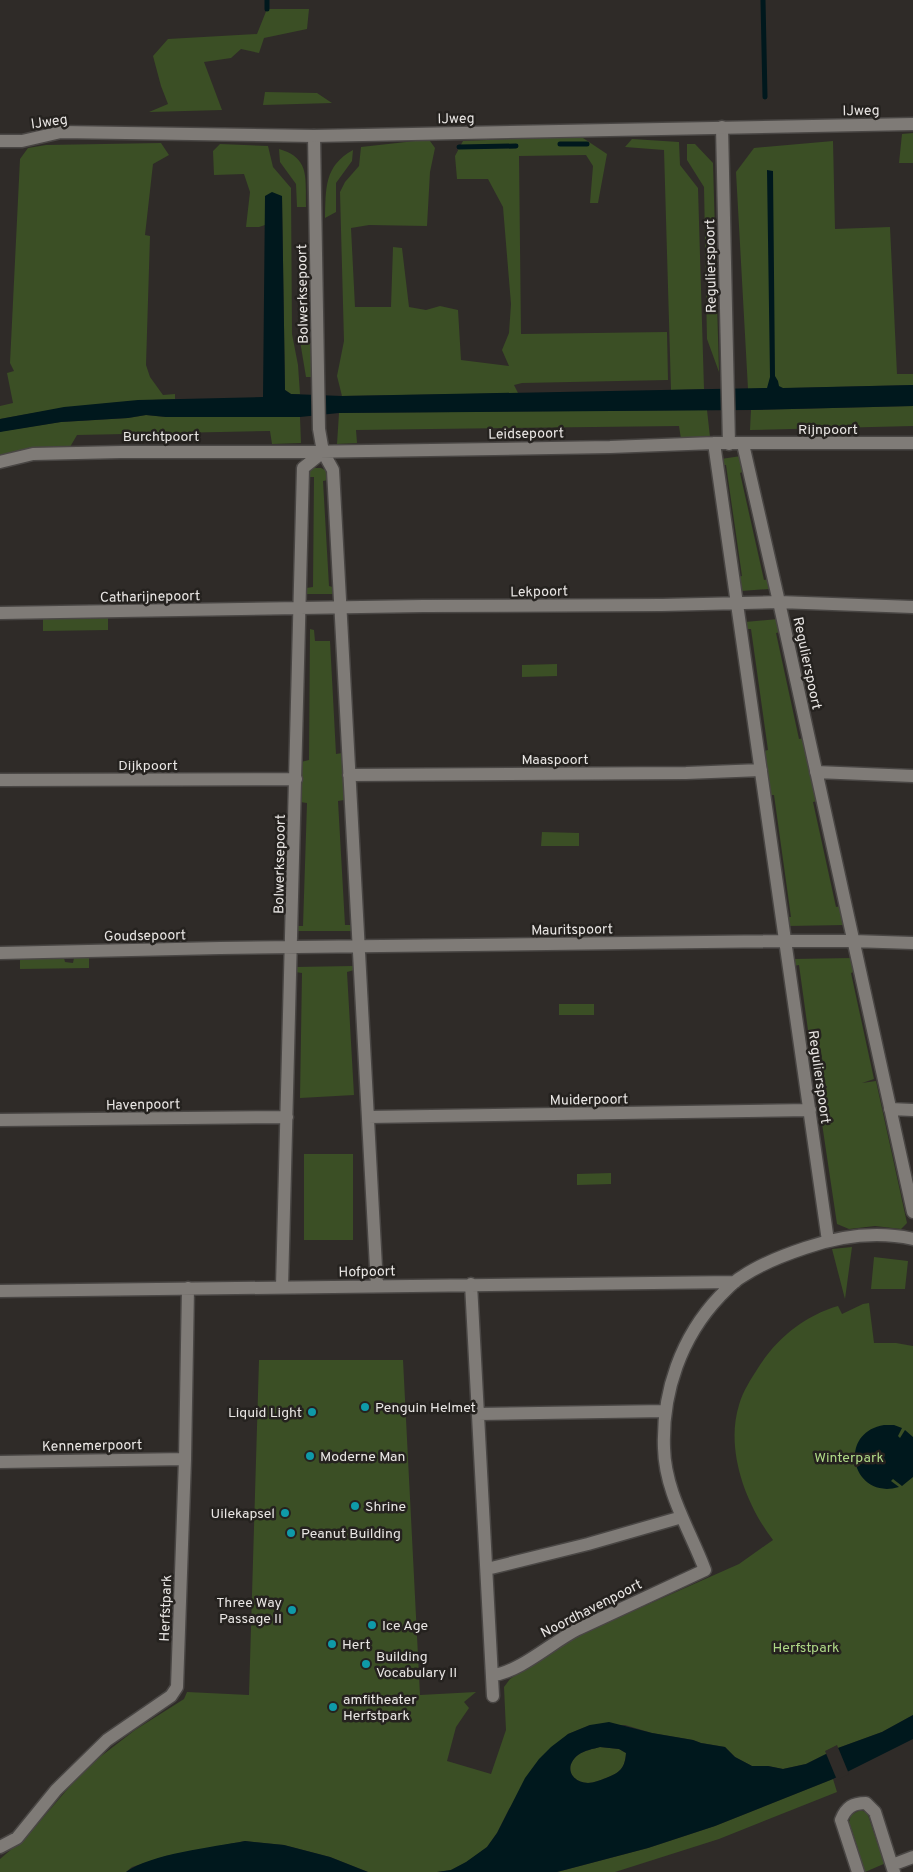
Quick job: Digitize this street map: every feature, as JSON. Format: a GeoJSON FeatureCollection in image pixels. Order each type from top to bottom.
{"type":"FeatureCollection","features":[{"type":"Feature","properties":{"kind":"street","name":"IJweg"},"geometry":{"type":"LineString","coordinates":[[0,141],[22,141],[61,132],[314,136],[913,124]]}},
{"type":"Feature","properties":{"kind":"street","name":"Regulierspoort"},"geometry":{"type":"LineString","coordinates":[[722,128],[729,444]]}},
{"type":"Feature","properties":{"kind":"street","name":"Bolwerksepoort"},"geometry":{"type":"LineString","coordinates":[[314,136],[319,429],[323,452],[333,470],[377,1286]]}},
{"type":"Feature","properties":{"kind":"street","name":"Regulierspoort"},"geometry":{"type":"LineString","coordinates":[[714,443],[828,1241]]}},
{"type":"Feature","properties":{"kind":"street","name":"Leidsepoort"},"geometry":{"type":"LineString","coordinates":[[323,452],[610,448],[714,443],[729,444]]}},
{"type":"Feature","properties":{"kind":"street"},"geometry":{"type":"LineString","coordinates":[[729,444],[743,444]]}},
{"type":"Feature","properties":{"kind":"street","name":"Regulierspoort"},"geometry":{"type":"LineString","coordinates":[[743,444],[913,1212]]}},
{"type":"Feature","properties":{"kind":"street","name":"Rijnpoort"},"geometry":{"type":"LineString","coordinates":[[743,444],[913,444]]}},
{"type":"Feature","properties":{"kind":"street","name":"Burchtpoort"},"geometry":{"type":"LineString","coordinates":[[0,462],[20,456],[47,454],[186,451],[323,452]]}},
{"type":"Feature","properties":{"kind":"street","name":"Bolwerksepoort"},"geometry":{"type":"LineString","coordinates":[[282,1287],[303,468],[323,452]]}},
{"type":"Feature","properties":{"kind":"street","name":"Lekpoort"},"geometry":{"type":"LineString","coordinates":[[300,609],[779,602],[913,607]]}},
{"type":"Feature","properties":{"kind":"street","name":"Catharijnepoort"},"geometry":{"type":"LineString","coordinates":[[0,613],[300,609]]}},
{"type":"Feature","properties":{"kind":"street","name":"Maaspoort"},"geometry":{"type":"LineString","coordinates":[[350,775],[676,773],[761,770]]}},
{"type":"Feature","properties":{"kind":"street"},"geometry":{"type":"LineString","coordinates":[[816,772],[913,776]]}},
{"type":"Feature","properties":{"kind":"street","name":"Dijkpoort"},"geometry":{"type":"LineString","coordinates":[[0,780],[296,779]]}},
{"type":"Feature","properties":{"kind":"street","name":"Mauritspoort"},"geometry":{"type":"LineString","coordinates":[[292,948],[786,941],[913,943]]}},
{"type":"Feature","properties":{"kind":"street","name":"Goudsepoort"},"geometry":{"type":"LineString","coordinates":[[0,953],[292,948]]}},
{"type":"Feature","properties":{"kind":"street"},"geometry":{"type":"LineString","coordinates":[[890,1109],[913,1110]]}},
{"type":"Feature","properties":{"kind":"street","name":"Muiderpoort"},"geometry":{"type":"LineString","coordinates":[[368,1117],[810,1110]]}},
{"type":"Feature","properties":{"kind":"street","name":"Havenpoort"},"geometry":{"type":"LineString","coordinates":[[0,1120],[287,1116]]}},
{"type":"Feature","properties":{"kind":"street"},"geometry":{"type":"LineString","coordinates":[[487,1569],[588,1544],[682,1517],[667,1473],[664,1450],[665,1410],[675,1372],[690,1337],[707,1312],[735,1282],[796,1250],[847,1237],[876,1235],[913,1239]]}},
{"type":"Feature","properties":{"kind":"street","name":"Hofpoort"},"geometry":{"type":"LineString","coordinates":[[0,1291],[735,1282]]}},
{"type":"Feature","properties":{"kind":"street"},"geometry":{"type":"LineString","coordinates":[[471,1284],[493,1696]]}},
{"type":"Feature","properties":{"kind":"street","name":"Herfstpark"},"geometry":{"type":"LineString","coordinates":[[0,1847],[17,1838],[56,1790],[107,1740],[171,1696],[178,1687],[188,1288]]}},
{"type":"Feature","properties":{"kind":"street"},"geometry":{"type":"LineString","coordinates":[[478,1414],[665,1410]]}},
{"type":"Feature","properties":{"kind":"street","name":"Kennemerpoort"},"geometry":{"type":"LineString","coordinates":[[0,1462],[185,1459]]}},
{"type":"Feature","properties":{"kind":"street","name":"Noordhavenpoort"},"geometry":{"type":"LineString","coordinates":[[493,1675],[503,1674],[570,1633],[705,1570],[682,1517]]}},
{"type":"Feature","properties":{"kind":"street"},"geometry":{"type":"LineString","coordinates":[[858,1872],[841,1820],[848,1808],[856,1803],[866,1803],[875,1812],[893,1868],[913,1858]]}},
{"type":"Feature","properties":{"kind":"green space"},"geometry":{"type":"Polygon","coordinates":[[[267,9],[309,9],[307,29],[264,38],[259,53],[241,49],[231,58],[204,62],[222,110],[149,112],[168,104],[153,56],[168,39],[257,34],[267,9]]]}},
{"type":"Feature","properties":{"kind":"green space"},"geometry":{"type":"Polygon","coordinates":[[[265,92],[317,93],[332,103],[263,105],[265,92]]]}},
{"type":"Feature","properties":{"kind":"green space"},"geometry":{"type":"Polygon","coordinates":[[[913,133],[913,163],[899,163],[902,134],[913,133]]]}},
{"type":"Feature","properties":{"kind":"green space"},"geometry":{"type":"Polygon","coordinates":[[[580,136],[607,154],[598,203],[590,203],[593,166],[586,155],[519,156],[521,334],[667,332],[668,380],[522,383],[514,385],[518,393],[342,396],[337,376],[344,341],[340,192],[345,182],[359,166],[361,147],[424,140],[430,141],[435,148],[430,172],[427,226],[369,225],[351,228],[355,307],[391,307],[393,247],[402,248],[409,307],[426,310],[440,306],[458,310],[461,360],[509,366],[502,350],[509,333],[511,304],[503,207],[488,179],[457,179],[455,156],[463,141],[580,136]]]}},
{"type":"Feature","properties":{"kind":"green space"},"geometry":{"type":"Polygon","coordinates":[[[632,139],[679,142],[680,165],[698,188],[704,389],[671,390],[664,150],[625,147],[632,139]]]}},
{"type":"Feature","properties":{"kind":"green space"},"geometry":{"type":"Polygon","coordinates":[[[833,141],[835,229],[890,227],[897,374],[913,374],[913,385],[748,389],[736,172],[754,148],[833,141]]]}},
{"type":"Feature","properties":{"kind":"green space"},"geometry":{"type":"Polygon","coordinates":[[[161,143],[169,155],[153,164],[145,235],[150,236],[146,365],[150,377],[163,395],[175,394],[175,399],[87,406],[0,419],[0,406],[13,403],[7,373],[14,371],[10,363],[20,159],[28,148],[46,145],[161,143]]]}},
{"type":"Feature","properties":{"kind":"green space"},"geometry":{"type":"Polygon","coordinates":[[[220,144],[268,146],[273,167],[291,188],[292,334],[298,365],[300,394],[291,394],[285,390],[282,196],[265,196],[265,225],[246,227],[250,192],[244,174],[214,175],[213,151],[220,144]]]}},
{"type":"Feature","properties":{"kind":"green space"},"geometry":{"type":"Polygon","coordinates":[[[687,144],[695,144],[713,163],[719,372],[707,339],[704,187],[687,160],[687,144]]]}},
{"type":"Feature","properties":{"kind":"green space"},"geometry":{"type":"Polygon","coordinates":[[[279,149],[297,158],[301,164],[305,179],[306,207],[297,207],[296,184],[280,162],[279,149]]]}},
{"type":"Feature","properties":{"kind":"green space"},"geometry":{"type":"Polygon","coordinates":[[[353,150],[352,161],[336,183],[336,212],[325,218],[328,179],[337,163],[353,150]]]}},
{"type":"Feature","properties":{"kind":"green space"},"geometry":{"type":"Polygon","coordinates":[[[299,318],[311,344],[311,377],[306,377],[300,341],[299,318]]]}},
{"type":"Feature","properties":{"kind":"green space"},"geometry":{"type":"Polygon","coordinates":[[[913,406],[913,426],[750,430],[751,410],[913,406]]]}},
{"type":"Feature","properties":{"kind":"green space"},"geometry":{"type":"Polygon","coordinates":[[[707,410],[710,437],[681,439],[679,426],[356,430],[357,443],[337,444],[339,413],[707,410]]]}},
{"type":"Feature","properties":{"kind":"green space"},"geometry":{"type":"Polygon","coordinates":[[[146,415],[166,417],[300,417],[301,443],[272,444],[270,431],[77,435],[70,447],[20,450],[0,455],[0,432],[3,431],[61,422],[128,418],[146,415]]]}},
{"type":"Feature","properties":{"kind":"green space"},"geometry":{"type":"Polygon","coordinates":[[[741,456],[745,471],[740,473],[764,580],[769,579],[771,587],[769,589],[741,591],[737,577],[742,576],[726,465],[722,465],[721,459],[741,456]]]}},
{"type":"Feature","properties":{"kind":"green space"},"geometry":{"type":"Polygon","coordinates":[[[312,468],[321,468],[329,472],[328,480],[323,481],[329,586],[336,588],[335,594],[306,594],[306,588],[313,587],[314,477],[309,477],[308,472],[312,468]]]}},
{"type":"Feature","properties":{"kind":"green space"},"geometry":{"type":"Polygon","coordinates":[[[108,618],[108,630],[43,631],[43,619],[108,618]]]}},
{"type":"Feature","properties":{"kind":"green space"},"geometry":{"type":"Polygon","coordinates":[[[778,619],[781,632],[776,633],[799,739],[804,738],[818,801],[813,802],[836,907],[841,906],[845,925],[788,926],[788,917],[791,917],[774,795],[770,795],[764,751],[768,750],[751,629],[746,629],[745,622],[778,619]]]}},
{"type":"Feature","properties":{"kind":"green space"},"geometry":{"type":"Polygon","coordinates":[[[310,629],[314,630],[315,641],[330,641],[336,754],[342,753],[344,800],[338,801],[345,925],[353,925],[353,931],[296,931],[296,926],[303,926],[307,803],[300,802],[301,762],[309,760],[310,629]]]}},
{"type":"Feature","properties":{"kind":"green space"},"geometry":{"type":"Polygon","coordinates":[[[557,664],[557,676],[522,677],[522,665],[557,664]]]}},
{"type":"Feature","properties":{"kind":"green space"},"geometry":{"type":"Polygon","coordinates":[[[542,832],[579,833],[579,846],[541,846],[542,832]]]}},
{"type":"Feature","properties":{"kind":"green space"},"geometry":{"type":"Polygon","coordinates":[[[20,958],[64,958],[65,962],[73,963],[74,958],[89,958],[89,968],[20,969],[20,958]]]}},
{"type":"Feature","properties":{"kind":"green space"},"geometry":{"type":"Polygon","coordinates":[[[852,958],[856,971],[851,973],[874,1079],[862,1083],[876,1081],[907,1223],[901,1229],[875,1226],[849,1229],[837,1224],[817,1090],[827,1088],[827,1086],[816,1088],[799,965],[794,966],[793,959],[852,958]]]}},
{"type":"Feature","properties":{"kind":"green space"},"geometry":{"type":"Polygon","coordinates":[[[353,966],[354,970],[347,972],[354,1095],[300,1098],[302,973],[295,972],[295,967],[353,966]]]}},
{"type":"Feature","properties":{"kind":"green space"},"geometry":{"type":"Polygon","coordinates":[[[559,1004],[594,1004],[594,1015],[559,1015],[559,1004]]]}},
{"type":"Feature","properties":{"kind":"green space"},"geometry":{"type":"Polygon","coordinates":[[[304,1154],[353,1154],[353,1240],[304,1240],[304,1154]]]}},
{"type":"Feature","properties":{"kind":"green space"},"geometry":{"type":"Polygon","coordinates":[[[611,1173],[611,1184],[577,1185],[577,1174],[611,1173]]]}},
{"type":"Feature","properties":{"kind":"green space"},"geometry":{"type":"Polygon","coordinates":[[[852,1247],[845,1299],[832,1249],[852,1247]]]}},
{"type":"Feature","properties":{"kind":"green space"},"geometry":{"type":"Polygon","coordinates":[[[874,1257],[908,1261],[905,1289],[871,1289],[874,1257]]]}},
{"type":"Feature","properties":{"kind":"green space","name":"Herfstpark"},"geometry":{"type":"Polygon","coordinates":[[[869,1303],[874,1343],[896,1343],[913,1346],[913,1715],[882,1732],[838,1748],[806,1764],[783,1769],[768,1766],[752,1766],[735,1757],[725,1747],[652,1733],[625,1725],[590,1725],[568,1734],[509,1809],[497,1833],[487,1847],[467,1862],[451,1870],[437,1872],[368,1872],[330,1857],[284,1845],[245,1841],[166,1856],[132,1867],[126,1872],[0,1872],[0,1859],[28,1835],[77,1778],[96,1760],[135,1730],[184,1699],[187,1692],[249,1695],[259,1360],[403,1360],[420,1695],[476,1692],[464,1702],[469,1708],[456,1727],[447,1761],[491,1774],[506,1730],[504,1687],[510,1679],[557,1647],[588,1631],[739,1564],[773,1540],[754,1510],[736,1458],[735,1422],[743,1395],[765,1357],[792,1330],[826,1310],[838,1306],[842,1314],[869,1303]]]}},
{"type":"Feature","properties":{"kind":"green space"},"geometry":{"type":"Polygon","coordinates":[[[600,1747],[619,1749],[626,1753],[621,1769],[611,1776],[588,1783],[573,1777],[570,1768],[574,1759],[583,1752],[600,1747]]]}},
{"type":"Feature","properties":{"kind":"green space"},"geometry":{"type":"Polygon","coordinates":[[[833,1779],[837,1792],[719,1839],[615,1872],[557,1872],[648,1848],[715,1826],[833,1779]]]}},
{"type":"Feature","properties":{"kind":"green space"},"geometry":{"type":"Polygon","coordinates":[[[860,1810],[868,1815],[886,1863],[865,1872],[863,1872],[857,1854],[858,1849],[849,1822],[851,1815],[860,1810]]]}},
{"type":"Feature","properties":{"kind":"water"},"geometry":{"type":"Polygon","coordinates":[[[767,170],[773,171],[775,376],[779,386],[783,388],[913,385],[913,406],[751,410],[339,413],[300,417],[166,417],[146,415],[128,418],[61,422],[0,432],[0,419],[64,407],[138,400],[263,397],[265,196],[272,192],[282,196],[285,390],[291,394],[342,396],[767,388],[770,377],[767,170]]]}},
{"type":"Feature","properties":{"kind":"water"},"geometry":{"type":"Polygon","coordinates":[[[884,1425],[894,1425],[902,1428],[898,1436],[900,1438],[905,1430],[913,1437],[913,1477],[902,1486],[893,1479],[891,1481],[899,1487],[883,1489],[870,1484],[861,1476],[856,1464],[855,1452],[859,1440],[869,1431],[884,1425]]]}},
{"type":"Feature","properties":{"kind":"water"},"geometry":{"type":"Polygon","coordinates":[[[913,1715],[913,1739],[833,1779],[715,1826],[648,1848],[557,1872],[437,1872],[451,1870],[487,1847],[497,1833],[525,1778],[539,1759],[568,1734],[590,1725],[609,1722],[652,1733],[725,1747],[735,1757],[752,1766],[768,1766],[783,1769],[806,1764],[838,1748],[882,1732],[913,1715]],[[600,1747],[578,1755],[570,1768],[573,1777],[588,1783],[618,1772],[623,1766],[626,1753],[619,1749],[600,1747]]]}},
{"type":"Feature","properties":{"kind":"water"},"geometry":{"type":"Polygon","coordinates":[[[245,1841],[284,1845],[330,1857],[368,1872],[126,1872],[150,1860],[245,1841]]]}},
{"type":"Feature","properties":{"kind":"pier"},"geometry":{"type":"Polygon","coordinates":[[[837,1745],[849,1774],[837,1780],[825,1751],[837,1745]]]}},
{"type":"Feature","properties":{"kind":"waterway"},"geometry":{"type":"LineString","coordinates":[[267,0],[267,9]]}},
{"type":"Feature","properties":{"kind":"waterway"},"geometry":{"type":"LineString","coordinates":[[763,0],[765,97]]}},
{"type":"Feature","properties":{"kind":"waterway"},"geometry":{"type":"LineString","coordinates":[[560,144],[587,144]]}},
{"type":"Feature","properties":{"kind":"waterway"},"geometry":{"type":"LineString","coordinates":[[459,147],[516,146]]}},
{"type":"Feature","properties":{"kind":"place","name":"Penguin Helmet"},"geometry":{"type":"Point","coordinates":[365,1407]}},
{"type":"Feature","properties":{"kind":"place","name":"Liquid Light"},"geometry":{"type":"Point","coordinates":[312,1412]}},
{"type":"Feature","properties":{"kind":"place","name":"Moderne Man"},"geometry":{"type":"Point","coordinates":[310,1456]}},
{"type":"Feature","properties":{"kind":"place","name":"Shrine"},"geometry":{"type":"Point","coordinates":[355,1506]}},
{"type":"Feature","properties":{"kind":"place","name":"Uilekapsel"},"geometry":{"type":"Point","coordinates":[285,1513]}},
{"type":"Feature","properties":{"kind":"place","name":"Peanut Building"},"geometry":{"type":"Point","coordinates":[291,1533]}},
{"type":"Feature","properties":{"kind":"place","name":"Three Way Passage II"},"geometry":{"type":"Point","coordinates":[292,1610]}},
{"type":"Feature","properties":{"kind":"place","name":"Ice Age"},"geometry":{"type":"Point","coordinates":[372,1625]}},
{"type":"Feature","properties":{"kind":"place","name":"Hert"},"geometry":{"type":"Point","coordinates":[332,1644]}},
{"type":"Feature","properties":{"kind":"place","name":"Building Vocabulary II"},"geometry":{"type":"Point","coordinates":[366,1664]}},
{"type":"Feature","properties":{"kind":"place","name":"amfitheater Herfstpark"},"geometry":{"type":"Point","coordinates":[333,1707]}},
{"type":"Feature","properties":{"kind":"park label","name":"Winterpark"},"geometry":{"type":"Point","coordinates":[849,1457]}}]}
